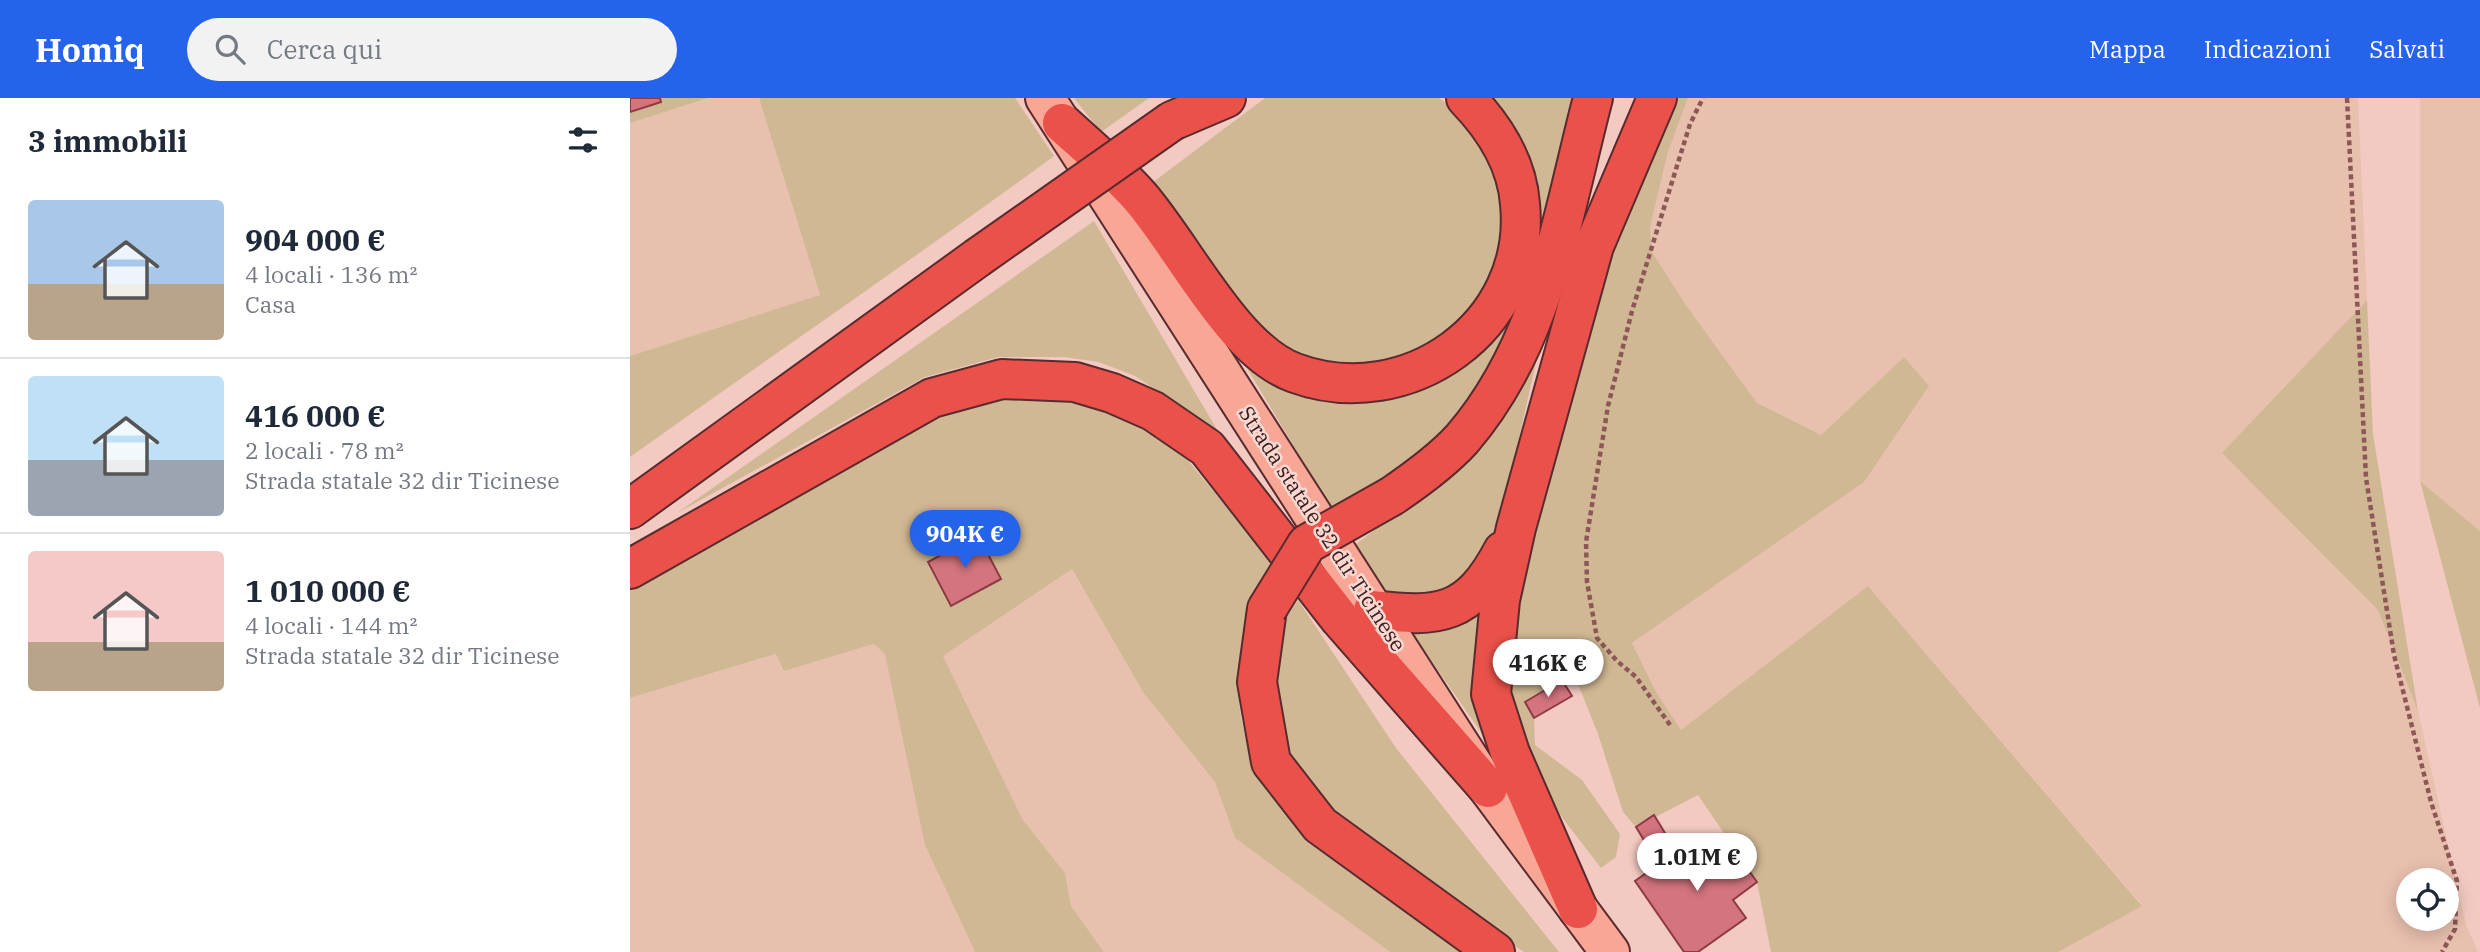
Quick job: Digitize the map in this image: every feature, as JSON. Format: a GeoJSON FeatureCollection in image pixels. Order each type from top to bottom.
{"type":"FeatureCollection","features":[{"type":"Feature","properties":{"kind":"highway"},"geometry":{"type":"LineString","coordinates":[[630,509],[977,258],[1205,98]]}},
{"type":"Feature","properties":{"kind":"highway"},"geometry":{"type":"LineString","coordinates":[[1172,121],[1226,98]]}},
{"type":"Feature","properties":{"kind":"highway"},"geometry":{"type":"LineString","coordinates":[[1054,110],[1139,195],[1222,310],[1271,360],[1294,373],[1332,383],[1356,384],[1417,372],[1461,346],[1483,323],[1504,289],[1520,232],[1520,204],[1502,143],[1485,117],[1466,98]]}},
{"type":"Feature","properties":{"kind":"highway"},"geometry":{"type":"LineString","coordinates":[[1495,952],[1320,825],[1271,762],[1257,682],[1267,609],[1307,544],[1392,496],[1429,470],[1461,440],[1489,404],[1519,356],[1547,278],[1593,98]]}},
{"type":"Feature","properties":{"kind":"highway"},"geometry":{"type":"LineString","coordinates":[[1594,246],[1597,177],[1619,98]]}},
{"type":"Feature","properties":{"kind":"highway"},"geometry":{"type":"LineString","coordinates":[[1578,909],[1510,753],[1491,694],[1500,600],[1516,528],[1594,246],[1657,98]]}},
{"type":"Feature","properties":{"kind":"highway"},"geometry":{"type":"LineString","coordinates":[[630,569],[932,398],[1002,379],[1075,382],[1112,393],[1153,411],[1207,448],[1340,618],[1488,788]]}},
{"type":"Feature","properties":{"kind":"highway"},"geometry":{"type":"LineString","coordinates":[[1373,610],[1415,615],[1441,612],[1461,605],[1480,589],[1516,528]]}},
{"type":"Feature","properties":{"kind":"main road","name":"Strada statale 32 dir Ticinese"},"geometry":{"type":"LineString","coordinates":[[1054,110],[1488,788],[1610,952]]}},
{"type":"Feature","properties":{"kind":"path"},"geometry":{"type":"LineString","coordinates":[[1670,725],[1636,677],[1616,661],[1597,638],[1587,582],[1586,542],[1608,406],[1632,311],[1690,124],[1703,98]]}},
{"type":"Feature","properties":{"kind":"path"},"geometry":{"type":"LineString","coordinates":[[2347,98],[2366,478],[2394,655],[2431,802],[2456,881],[2455,929],[2442,952]]}},
{"type":"Feature","properties":{"kind":"shaded area"},"geometry":{"type":"Polygon","coordinates":[[[660,98],[709,98],[630,123],[630,112],[661,102],[660,98]]]}},
{"type":"Feature","properties":{"kind":"shaded area"},"geometry":{"type":"Polygon","coordinates":[[[711,98],[759,98],[820,296],[630,356],[630,123],[711,98]]]}},
{"type":"Feature","properties":{"kind":"shaded area"},"geometry":{"type":"Polygon","coordinates":[[[759,98],[1015,98],[1054,156],[630,457],[630,356],[820,295],[759,98]]]}},
{"type":"Feature","properties":{"kind":"shaded area"},"geometry":{"type":"Polygon","coordinates":[[[1074,98],[1149,98],[1101,132],[1074,98]]]}},
{"type":"Feature","properties":{"kind":"shaded area"},"geometry":{"type":"Polygon","coordinates":[[[1265,98],[1439,98],[1467,123],[1487,154],[1499,189],[1502,226],[1497,262],[1483,295],[1460,324],[1429,346],[1400,361],[1329,364],[1301,357],[1283,348],[1262,333],[1225,295],[1152,183],[1265,98]]]}},
{"type":"Feature","properties":{"kind":"shaded area"},"geometry":{"type":"Polygon","coordinates":[[[1483,98],[1576,98],[1533,268],[1506,344],[1448,430],[1390,475],[1331,508],[1230,340],[1376,395],[1527,265],[1483,98]]]}},
{"type":"Feature","properties":{"kind":"shaded area"},"geometry":{"type":"Polygon","coordinates":[[[1665,98],[1688,98],[1668,152],[1650,227],[1652,252],[1686,305],[1757,403],[1821,435],[1904,357],[1929,386],[1864,482],[1632,643],[1656,692],[1681,730],[1868,586],[2142,906],[2058,952],[1771,952],[1757,882],[1698,795],[1636,827],[1623,812],[1598,734],[1576,679],[1562,680],[1525,702],[1534,718],[1535,745],[1582,780],[1620,834],[1616,857],[1601,868],[1541,790],[1511,704],[1508,672],[1513,631],[1562,415],[1609,233],[1665,98]]]}},
{"type":"Feature","properties":{"kind":"shaded area"},"geometry":{"type":"Polygon","coordinates":[[[1688,98],[2358,98],[2367,300],[2223,453],[2378,610],[2418,711],[2453,868],[2396,868],[2396,931],[2459,931],[2459,894],[2466,925],[2478,952],[2058,952],[2142,905],[1868,586],[1681,731],[1656,692],[1632,643],[1864,482],[1904,357],[1821,435],[1757,403],[1686,305],[1652,252],[1650,227],[1668,152],[1688,98]]]}},
{"type":"Feature","properties":{"kind":"shaded area"},"geometry":{"type":"Polygon","coordinates":[[[2420,98],[2480,98],[2480,531],[2420,481],[2420,98]]]}},
{"type":"Feature","properties":{"kind":"shaded area"},"geometry":{"type":"Polygon","coordinates":[[[1094,221],[1232,455],[1166,397],[1135,376],[1099,362],[1064,357],[998,357],[925,377],[677,513],[1094,221]]]}},
{"type":"Feature","properties":{"kind":"shaded area"},"geometry":{"type":"Polygon","coordinates":[[[2367,300],[2373,434],[2418,711],[2378,610],[2222,453],[2367,300]]]}},
{"type":"Feature","properties":{"kind":"shaded area"},"geometry":{"type":"Polygon","coordinates":[[[1540,345],[1497,536],[1460,589],[1391,599],[1356,544],[1431,488],[1540,345]]]}},
{"type":"Feature","properties":{"kind":"shaded area"},"geometry":{"type":"Polygon","coordinates":[[[1059,388],[1172,441],[1275,566],[1251,617],[1240,670],[1239,698],[1243,725],[1251,751],[1264,777],[1281,795],[1317,821],[1478,952],[1390,952],[1235,838],[1215,782],[1143,692],[1072,569],[943,656],[1023,820],[1065,873],[1071,906],[1104,952],[975,952],[925,845],[885,654],[874,644],[784,671],[776,654],[630,698],[630,584],[927,417],[992,393],[1059,388]]]}},
{"type":"Feature","properties":{"kind":"shaded area"},"geometry":{"type":"Polygon","coordinates":[[[2420,481],[2480,531],[2480,708],[2420,481]]]}},
{"type":"Feature","properties":{"kind":"shaded area"},"geometry":{"type":"Polygon","coordinates":[[[1072,569],[1143,692],[1215,782],[1235,838],[1390,952],[1104,952],[1071,906],[1065,873],[1023,820],[943,656],[1072,569]]]}},
{"type":"Feature","properties":{"kind":"shaded area"},"geometry":{"type":"Polygon","coordinates":[[[1298,600],[1396,748],[1559,952],[1524,952],[1336,825],[1284,748],[1275,682],[1280,627],[1298,600]]]}},
{"type":"Feature","properties":{"kind":"shaded area"},"geometry":{"type":"Polygon","coordinates":[[[1479,605],[1485,738],[1408,627],[1479,605]]]}},
{"type":"Feature","properties":{"kind":"shaded area"},"geometry":{"type":"Polygon","coordinates":[[[875,644],[885,654],[939,875],[975,952],[630,952],[630,698],[777,654],[784,671],[875,644]]]}},
{"type":"Feature","properties":{"kind":"building"},"geometry":{"type":"Polygon","coordinates":[[[630,98],[660,98],[661,102],[630,112],[630,98]]]}},
{"type":"Feature","properties":{"kind":"building"},"geometry":{"type":"Polygon","coordinates":[[[978,535],[1001,579],[951,606],[928,562],[978,535]]]}},
{"type":"Feature","properties":{"kind":"building"},"geometry":{"type":"Polygon","coordinates":[[[1562,680],[1572,696],[1534,718],[1525,702],[1562,680]]]}},
{"type":"Feature","properties":{"kind":"building"},"geometry":{"type":"Polygon","coordinates":[[[1654,815],[1668,838],[1650,850],[1636,827],[1654,815]]]}},
{"type":"Feature","properties":{"kind":"building"},"geometry":{"type":"Polygon","coordinates":[[[1702,834],[1721,859],[1734,850],[1757,882],[1733,900],[1746,918],[1698,952],[1684,952],[1635,881],[1702,834]]]}}]}
